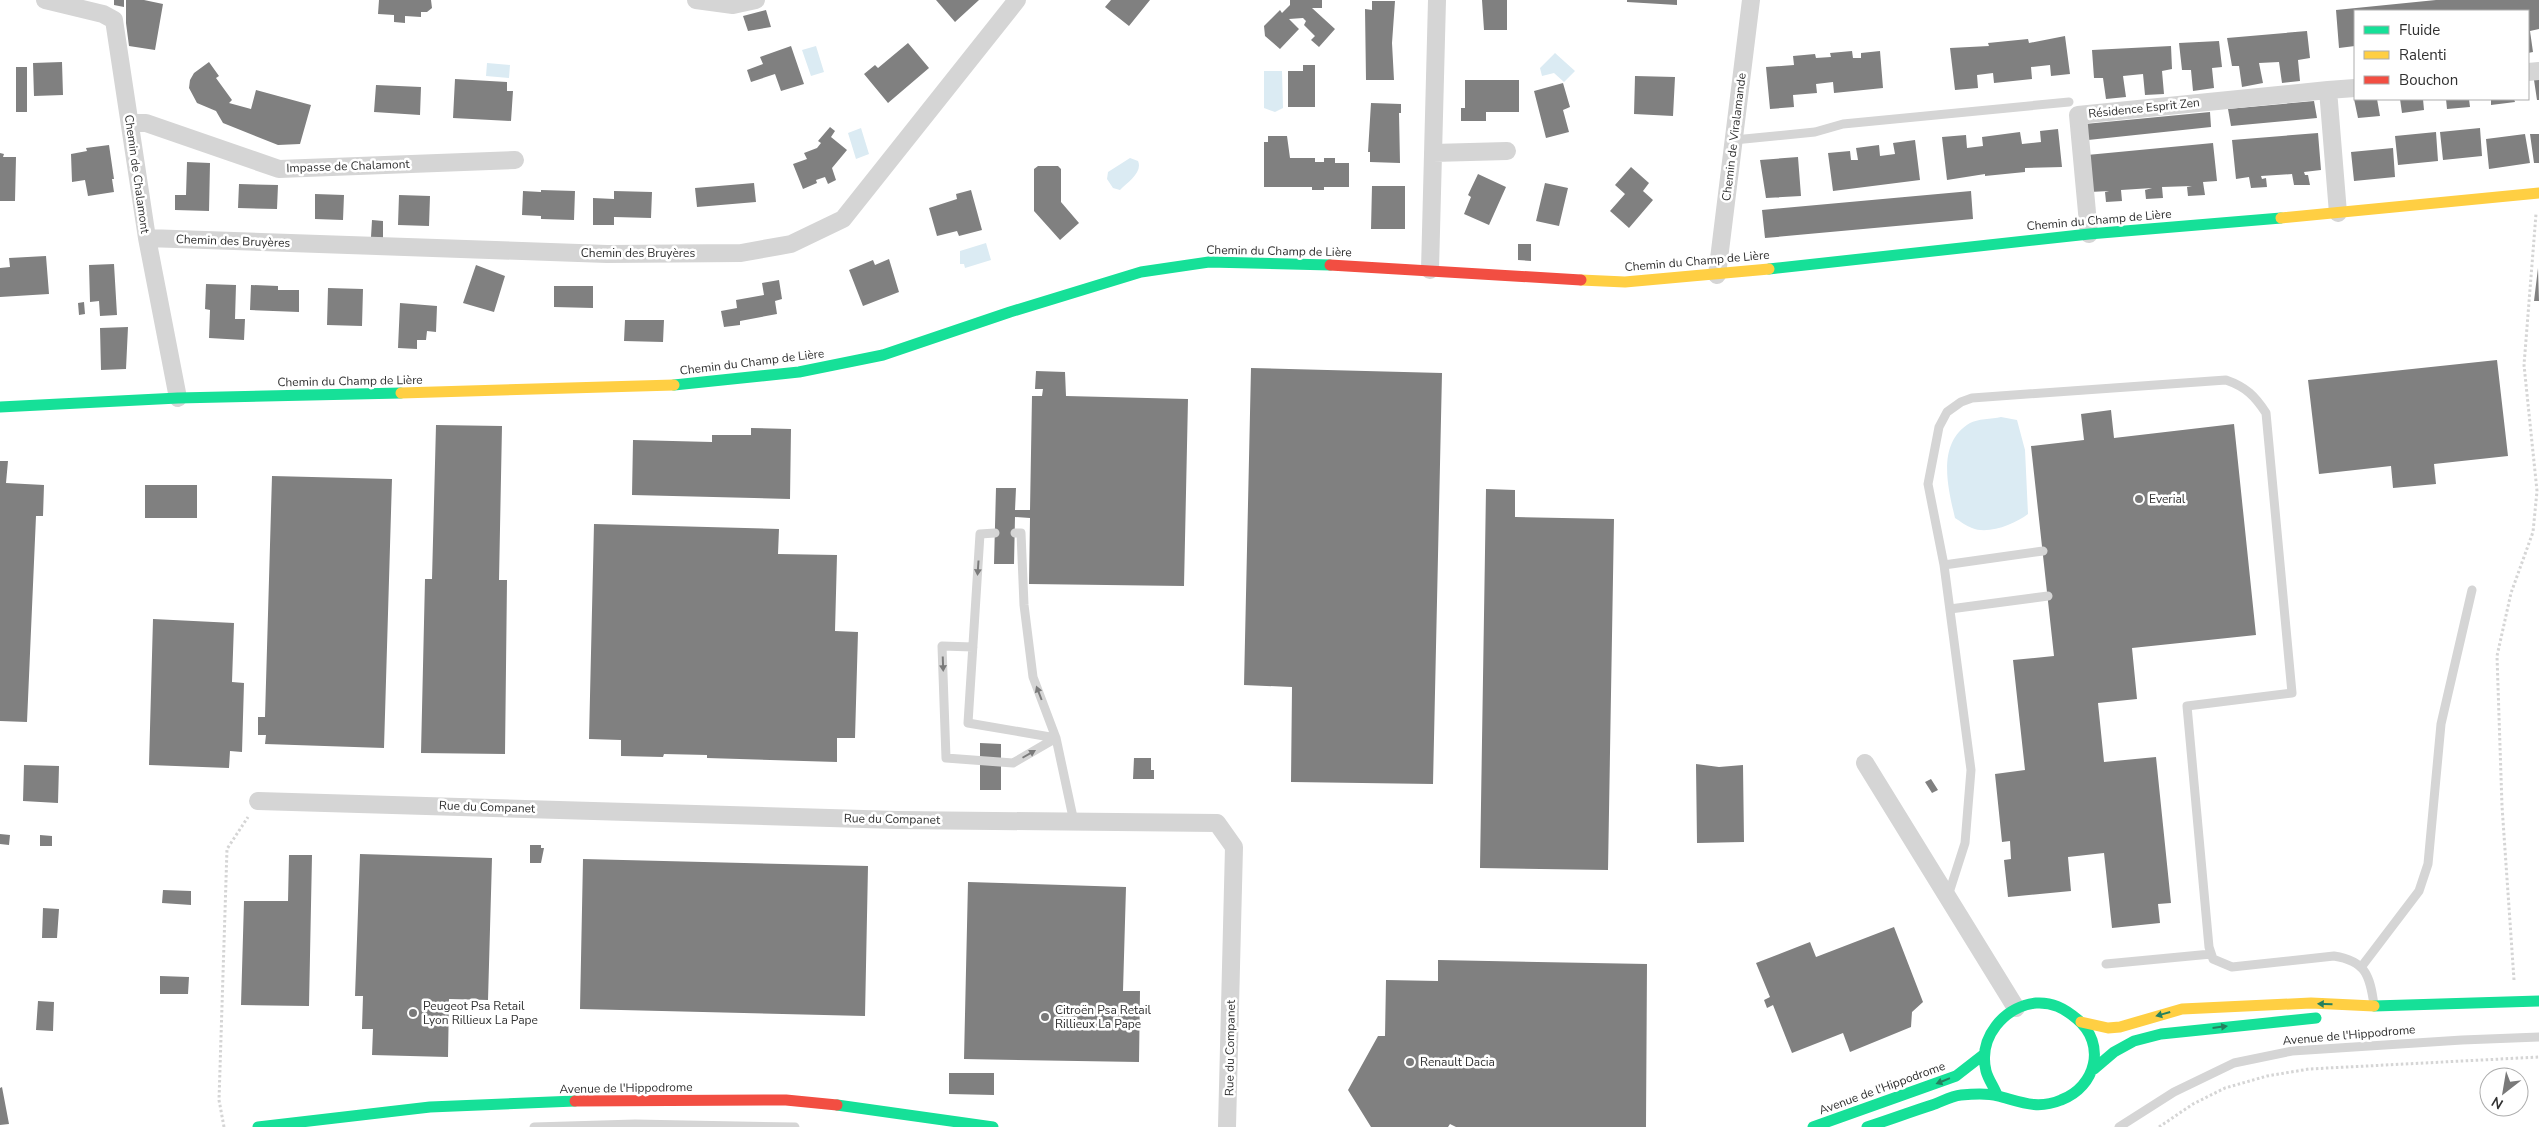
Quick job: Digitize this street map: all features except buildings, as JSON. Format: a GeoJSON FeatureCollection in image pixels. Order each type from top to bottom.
{"type":"FeatureCollection","features":[{"type":"Feature","properties":{"kind":"street","name":"Chemin de Chalamont"},"geometry":{"type":"LineString","coordinates":[[45,0],[103,14],[114,20],[147,238],[178,398]]}},
{"type":"Feature","properties":{"kind":"street"},"geometry":{"type":"LineString","coordinates":[[696,0],[732,5],[756,0]]}},
{"type":"Feature","properties":{"kind":"street","name":"Chemin des Bruyères"},"geometry":{"type":"LineString","coordinates":[[147,238],[607,254],[741,254],[791,244],[843,219],[1017,0]]}},
{"type":"Feature","properties":{"kind":"street"},"geometry":{"type":"LineString","coordinates":[[1430,270],[1437,0]]}},
{"type":"Feature","properties":{"kind":"street","name":"Chemin de Viralamande"},"geometry":{"type":"LineString","coordinates":[[1717,275],[1751,0]]}},
{"type":"Feature","properties":{"kind":"street","name":"Résidence Esprit Zen"},"geometry":{"type":"LineString","coordinates":[[2089,234],[2078,115],[2354,88]]}},
{"type":"Feature","properties":{"kind":"street"},"geometry":{"type":"LineString","coordinates":[[2328,90],[2338,213]]}},
{"type":"Feature","properties":{"kind":"street","name":"Impasse de Chalamont"},"geometry":{"type":"LineString","coordinates":[[130,123],[146,123],[279,169],[515,160]]}},
{"type":"Feature","properties":{"kind":"street"},"geometry":{"type":"LineString","coordinates":[[1433,153],[1507,151]]}},
{"type":"Feature","properties":{"kind":"street","name":"Chemin du Champ de Lière"},"geometry":{"type":"LineString","coordinates":[[0,408],[178,398],[576,390],[691,384],[799,372],[883,355],[1010,312],[1141,272],[1209,262],[1430,270],[1625,282],[1717,275],[2089,234],[2338,213],[2538,193]]}},
{"type":"Feature","properties":{"kind":"street"},"geometry":{"type":"LineString","coordinates":[[1865,763],[2016,1008]]}},
{"type":"Feature","properties":{"kind":"street","name":"Rue du Companet"},"geometry":{"type":"LineString","coordinates":[[258,801],[887,820],[1217,824],[1234,847],[1227,1127]]}},
{"type":"Feature","properties":{"kind":"street","name":"Avenue de l'Hippodrome"},"geometry":{"type":"LineString","coordinates":[[2081,1022],[2108,1028],[2120,1027],[2182,1010],[2311,1003],[2374,1006],[2539,1001]]}},
{"type":"Feature","properties":{"kind":"street","name":"Avenue de l'Hippodrome"},"geometry":{"type":"LineString","coordinates":[[2034,1003],[2051,1004],[2068,1010],[2081,1022],[2090,1036],[2095,1052],[2094,1069],[2090,1084],[2080,1097],[2068,1107],[2054,1113],[2038,1115],[2008,1106],[1997,1095],[1988,1083],[1983,1054],[1986,1040],[1994,1026],[2004,1016],[2016,1008],[2034,1003]]}},
{"type":"Feature","properties":{"kind":"street","name":"Avenue de l'Hippodrome"},"geometry":{"type":"LineString","coordinates":[[2094,1069],[2114,1052],[2134,1040],[2161,1034],[2313,1018],[2374,1006]]}},
{"type":"Feature","properties":{"kind":"street","name":"Avenue de l'Hippodrome"},"geometry":{"type":"LineString","coordinates":[[1813,1127],[1902,1097],[1956,1076],[1983,1054]]}},
{"type":"Feature","properties":{"kind":"street"},"geometry":{"type":"LineString","coordinates":[[1867,1127],[1960,1095],[1997,1095]]}},
{"type":"Feature","properties":{"kind":"street","name":"Avenue de l'Hippodrome"},"geometry":{"type":"LineString","coordinates":[[258,1127],[430,1108],[601,1100],[786,1100],[879,1110],[993,1127]]}},
{"type":"Feature","properties":{"kind":"lane"},"geometry":{"type":"LineString","coordinates":[[1734,140],[1815,132],[1843,124],[2069,102]]}},
{"type":"Feature","properties":{"kind":"lane"},"geometry":{"type":"LineString","coordinates":[[1948,896],[1966,843],[1971,770],[1944,565],[1928,484],[1939,427],[1948,412],[1960,402],[1972,398],[2226,380],[2240,385],[2255,396],[2266,413],[2292,693],[2187,706],[2211,954],[2213,960],[2232,967],[2334,956],[2349,958],[2362,966],[2370,982],[2374,1006]]}},
{"type":"Feature","properties":{"kind":"lane"},"geometry":{"type":"LineString","coordinates":[[1014,533],[1021,532],[1024,606],[1033,678],[1056,738],[1074,822]]}},
{"type":"Feature","properties":{"kind":"lane"},"geometry":{"type":"LineString","coordinates":[[994,533],[980,534],[968,723],[1056,738]]}},
{"type":"Feature","properties":{"kind":"lane"},"geometry":{"type":"LineString","coordinates":[[1944,565],[2043,551]]}},
{"type":"Feature","properties":{"kind":"lane"},"geometry":{"type":"LineString","coordinates":[[2362,966],[2418,891],[2428,864],[2441,724],[2472,590]]}},
{"type":"Feature","properties":{"kind":"lane"},"geometry":{"type":"LineString","coordinates":[[1950,610],[2048,596]]}},
{"type":"Feature","properties":{"kind":"lane"},"geometry":{"type":"LineString","coordinates":[[973,647],[942,646],[946,758],[1013,763],[1056,738]]}},
{"type":"Feature","properties":{"kind":"lane"},"geometry":{"type":"LineString","coordinates":[[2106,964],[2211,954]]}},
{"type":"Feature","properties":{"kind":"lane","name":"Avenue de l'Hippodrome"},"geometry":{"type":"LineString","coordinates":[[2119,1127],[2174,1092],[2234,1063],[2292,1051],[2539,1037]]}},
{"type":"Feature","properties":{"kind":"lane"},"geometry":{"type":"LineString","coordinates":[[534,1127],[635,1124],[795,1127]]}},
{"type":"Feature","properties":{"kind":"path"},"geometry":{"type":"LineString","coordinates":[[2515,1001],[2502,806],[2497,656],[2511,593],[2533,532],[2536,491],[2524,365],[2538,193]]}},
{"type":"Feature","properties":{"kind":"path"},"geometry":{"type":"LineString","coordinates":[[224,1127],[220,1100],[227,849],[258,801]]}},
{"type":"Feature","properties":{"kind":"path"},"geometry":{"type":"LineString","coordinates":[[2159,1127],[2193,1104],[2225,1088],[2267,1076],[2309,1069],[2539,1057]]}},
{"type":"Feature","properties":{"kind":"shaded area"},"geometry":{"type":"Polygon","coordinates":[[[816,46],[824,72],[811,76],[802,50],[816,46]]]}},
{"type":"Feature","properties":{"kind":"shaded area"},"geometry":{"type":"Polygon","coordinates":[[[1555,53],[1575,71],[1564,82],[1554,73],[1542,76],[1540,68],[1555,53]]]}},
{"type":"Feature","properties":{"kind":"shaded area"},"geometry":{"type":"Polygon","coordinates":[[[487,63],[510,65],[509,78],[486,76],[487,63]]]}},
{"type":"Feature","properties":{"kind":"shaded area"},"geometry":{"type":"Polygon","coordinates":[[[1264,71],[1282,71],[1283,108],[1275,112],[1264,108],[1264,71]]]}},
{"type":"Feature","properties":{"kind":"shaded area"},"geometry":{"type":"Polygon","coordinates":[[[861,128],[869,154],[856,159],[848,133],[861,128]]]}},
{"type":"Feature","properties":{"kind":"shaded area"},"geometry":{"type":"Polygon","coordinates":[[[1130,158],[1138,161],[1137,173],[1120,190],[1113,188],[1107,179],[1108,172],[1130,158]]]}},
{"type":"Feature","properties":{"kind":"shaded area"},"geometry":{"type":"Polygon","coordinates":[[[986,243],[991,260],[965,268],[964,264],[960,264],[960,251],[986,243]]]}},
{"type":"Feature","properties":{"kind":"shaded area"},"geometry":{"type":"Polygon","coordinates":[[[2001,417],[2017,420],[2025,450],[2028,514],[2001,527],[1978,530],[1955,518],[1948,480],[1948,454],[1952,442],[1959,432],[1970,423],[2001,417]]]}},
{"type":"Feature","properties":{"kind":"traffic: fast"},"geometry":{"type":"LineString","coordinates":[[1769,269],[2089,234],[2281,218]]}},
{"type":"Feature","properties":{"kind":"traffic: fast"},"geometry":{"type":"LineString","coordinates":[[674,385],[799,372],[883,355],[1010,312],[1141,272],[1209,262],[1330,265]]}},
{"type":"Feature","properties":{"kind":"traffic: fast"},"geometry":{"type":"LineString","coordinates":[[0,407],[178,398],[401,393]]}},
{"type":"Feature","properties":{"kind":"traffic: fast"},"geometry":{"type":"LineString","coordinates":[[2374,1006],[2539,1001]]}},
{"type":"Feature","properties":{"kind":"traffic: fast"},"geometry":{"type":"LineString","coordinates":[[1867,1127],[1961,1095],[1989,1094],[2037,1105],[2061,1100],[2073,1094],[2082,1085],[2089,1075],[2093,1064],[2092,1040],[2086,1029],[2077,1019],[2058,1006],[2047,1004],[2036,1003],[2024,1006],[2004,1017],[1990,1036],[1985,1058],[1986,1071],[1997,1095]]}},
{"type":"Feature","properties":{"kind":"traffic: fast"},"geometry":{"type":"LineString","coordinates":[[2094,1069],[2114,1052],[2134,1041],[2161,1034],[2316,1018]]}},
{"type":"Feature","properties":{"kind":"traffic: fast"},"geometry":{"type":"LineString","coordinates":[[1813,1127],[1956,1076],[1983,1055]]}},
{"type":"Feature","properties":{"kind":"traffic: fast"},"geometry":{"type":"LineString","coordinates":[[258,1127],[430,1107],[575,1101]]}},
{"type":"Feature","properties":{"kind":"traffic: fast"},"geometry":{"type":"LineString","coordinates":[[837,1105],[993,1127]]}},
{"type":"Feature","properties":{"kind":"traffic: slow"},"geometry":{"type":"LineString","coordinates":[[2281,218],[2539,193]]}},
{"type":"Feature","properties":{"kind":"traffic: slow"},"geometry":{"type":"LineString","coordinates":[[1581,280],[1625,282],[1769,269]]}},
{"type":"Feature","properties":{"kind":"traffic: slow"},"geometry":{"type":"LineString","coordinates":[[401,393],[674,385]]}},
{"type":"Feature","properties":{"kind":"traffic: slow"},"geometry":{"type":"LineString","coordinates":[[2081,1022],[2108,1028],[2120,1027],[2182,1009],[2311,1003],[2374,1006]]}},
{"type":"Feature","properties":{"kind":"traffic: jam"},"geometry":{"type":"LineString","coordinates":[[1330,265],[1581,280]]}},
{"type":"Feature","properties":{"kind":"traffic: jam"},"geometry":{"type":"LineString","coordinates":[[575,1101],[786,1100],[837,1105]]}},
{"type":"Feature","properties":{"kind":"place","name":"Everial"},"geometry":{"type":"Point","coordinates":[2139,499]}},
{"type":"Feature","properties":{"kind":"place","name":"Peugeot Psa Retail Lyon Rillieux La Pape"},"geometry":{"type":"Point","coordinates":[413,1013]}},
{"type":"Feature","properties":{"kind":"place","name":"Citroën Psa Retail Rillieux La Pape"},"geometry":{"type":"Point","coordinates":[1045,1017]}},
{"type":"Feature","properties":{"kind":"place","name":"Renault Dacia"},"geometry":{"type":"Point","coordinates":[1410,1062]}}]}
